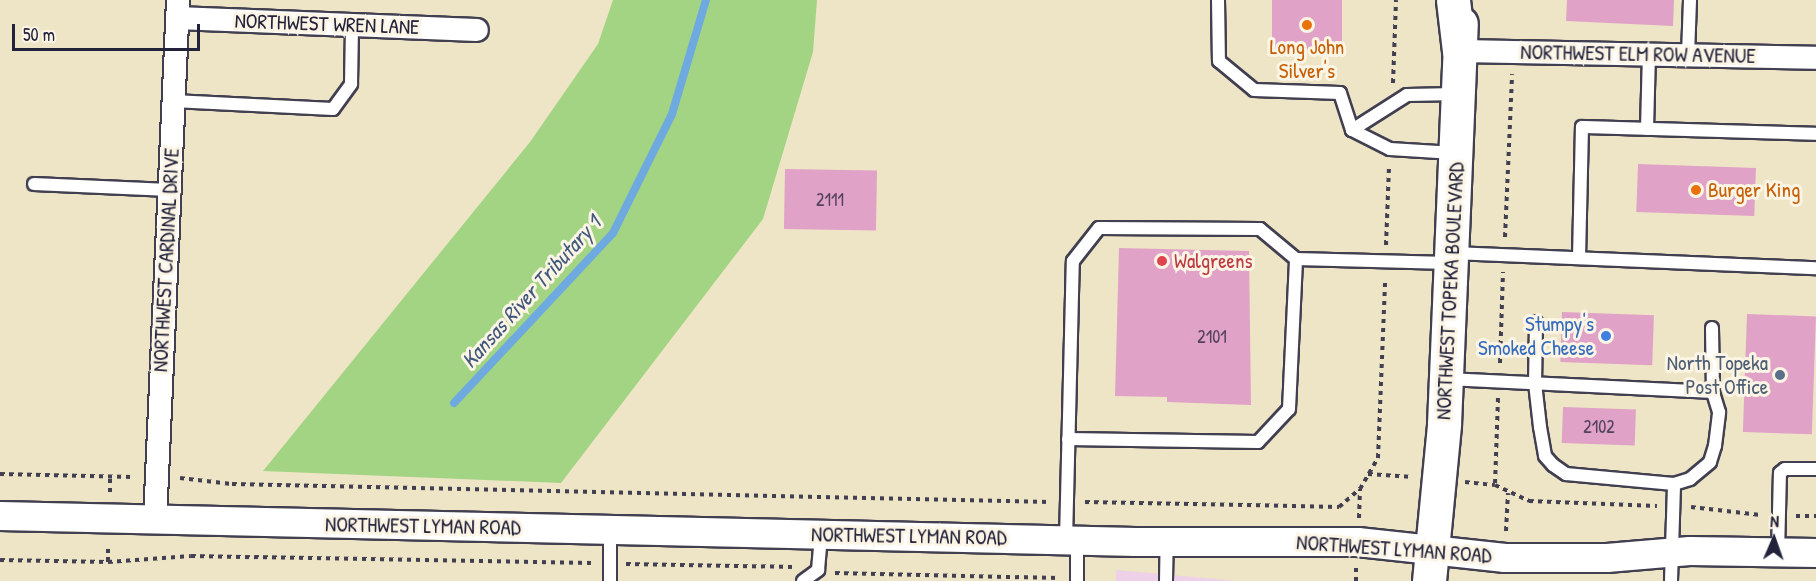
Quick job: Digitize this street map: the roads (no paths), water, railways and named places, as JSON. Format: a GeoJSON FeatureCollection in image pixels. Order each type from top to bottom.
{"type":"FeatureCollection","features":[{"type":"Feature","properties":{"kind":"main road"},"geometry":{"type":"LineString","coordinates":[[1453,0],[1459,51]]}},
{"type":"Feature","properties":{"kind":"main road","name":"NORTHWEST TOPEKA BOULEVARD"},"geometry":{"type":"LineString","coordinates":[[1431,565],[1446,379],[1462,0]]}},
{"type":"Feature","properties":{"kind":"street","name":"NORTHWEST WREN LANE"},"geometry":{"type":"LineString","coordinates":[[178,9],[352,25],[477,30]]}},
{"type":"Feature","properties":{"kind":"street","name":"NORTHWEST CARDINAL DRIVE"},"geometry":{"type":"LineString","coordinates":[[155,521],[178,9]]}},
{"type":"Feature","properties":{"kind":"street","name":"NORTHWEST ELM ROW AVENUE"},"geometry":{"type":"LineString","coordinates":[[1459,51],[1816,58]]}},
{"type":"Feature","properties":{"kind":"street","name":"NORTHWEST LYMAN ROAD"},"geometry":{"type":"LineString","coordinates":[[0,516],[1167,542],[1358,542],[1431,565],[1505,558],[1607,558],[1671,552],[1816,553]]}},
{"type":"Feature","properties":{"kind":"lane"},"geometry":{"type":"LineString","coordinates":[[1218,0],[1219,61],[1254,90],[1340,93],[1352,130],[1390,149],[1456,154]]}},
{"type":"Feature","properties":{"kind":"lane"},"geometry":{"type":"LineString","coordinates":[[1688,55],[1690,0]]}},
{"type":"Feature","properties":{"kind":"lane"},"geometry":{"type":"LineString","coordinates":[[173,101],[333,109],[351,84],[352,25]]}},
{"type":"Feature","properties":{"kind":"lane"},"geometry":{"type":"LineString","coordinates":[[1647,129],[1649,54]]}},
{"type":"Feature","properties":{"kind":"lane"},"geometry":{"type":"LineString","coordinates":[[1352,130],[1407,94],[1458,94]]}},
{"type":"Feature","properties":{"kind":"lane"},"geometry":{"type":"LineString","coordinates":[[1579,258],[1582,127],[1816,134]]}},
{"type":"Feature","properties":{"kind":"lane"},"geometry":{"type":"LineString","coordinates":[[34,184],[169,190]]}},
{"type":"Feature","properties":{"kind":"lane"},"geometry":{"type":"LineString","coordinates":[[1077,580],[1071,540],[1068,439],[1073,261],[1098,228],[1260,229],[1296,259],[1579,258],[1816,268]]}},
{"type":"Feature","properties":{"kind":"lane"},"geometry":{"type":"LineString","coordinates":[[1068,439],[1258,442],[1289,409],[1296,259]]}},
{"type":"Feature","properties":{"kind":"lane"},"geometry":{"type":"LineString","coordinates":[[1536,322],[1535,382],[1545,456],[1566,474],[1674,484],[1690,479],[1710,462],[1719,428],[1713,392],[1712,328]]}},
{"type":"Feature","properties":{"kind":"lane"},"geometry":{"type":"LineString","coordinates":[[1446,379],[1713,392]]}},
{"type":"Feature","properties":{"kind":"lane"},"geometry":{"type":"LineString","coordinates":[[1778,552],[1780,473],[1785,469],[1816,469]]}},
{"type":"Feature","properties":{"kind":"lane"},"geometry":{"type":"LineString","coordinates":[[1671,581],[1674,484]]}},
{"type":"Feature","properties":{"kind":"lane"},"geometry":{"type":"LineString","coordinates":[[610,530],[610,581]]}},
{"type":"Feature","properties":{"kind":"lane"},"geometry":{"type":"LineString","coordinates":[[802,581],[818,570],[821,534]]}},
{"type":"Feature","properties":{"kind":"lane"},"geometry":{"type":"LineString","coordinates":[[1167,542],[1167,581]]}},
{"type":"Feature","properties":{"kind":"waterway","name":"Kansas River Tributary 1"},"geometry":{"type":"LineString","coordinates":[[454,403],[613,233],[672,114],[706,0]]}},
{"type":"Feature","properties":{"kind":"place","name":"Long John Silver's"},"geometry":{"type":"Point","coordinates":[1307,25]}},
{"type":"Feature","properties":{"kind":"place","name":"Burger King"},"geometry":{"type":"Point","coordinates":[1696,190]}},
{"type":"Feature","properties":{"kind":"place","name":"Walgreens"},"geometry":{"type":"Point","coordinates":[1162,261]}},
{"type":"Feature","properties":{"kind":"place","name":"Stumpy's Smoked Cheese"},"geometry":{"type":"Point","coordinates":[1606,336]}},
{"type":"Feature","properties":{"kind":"place","name":"North Topeka Post Office"},"geometry":{"type":"Point","coordinates":[1780,375]}}]}
